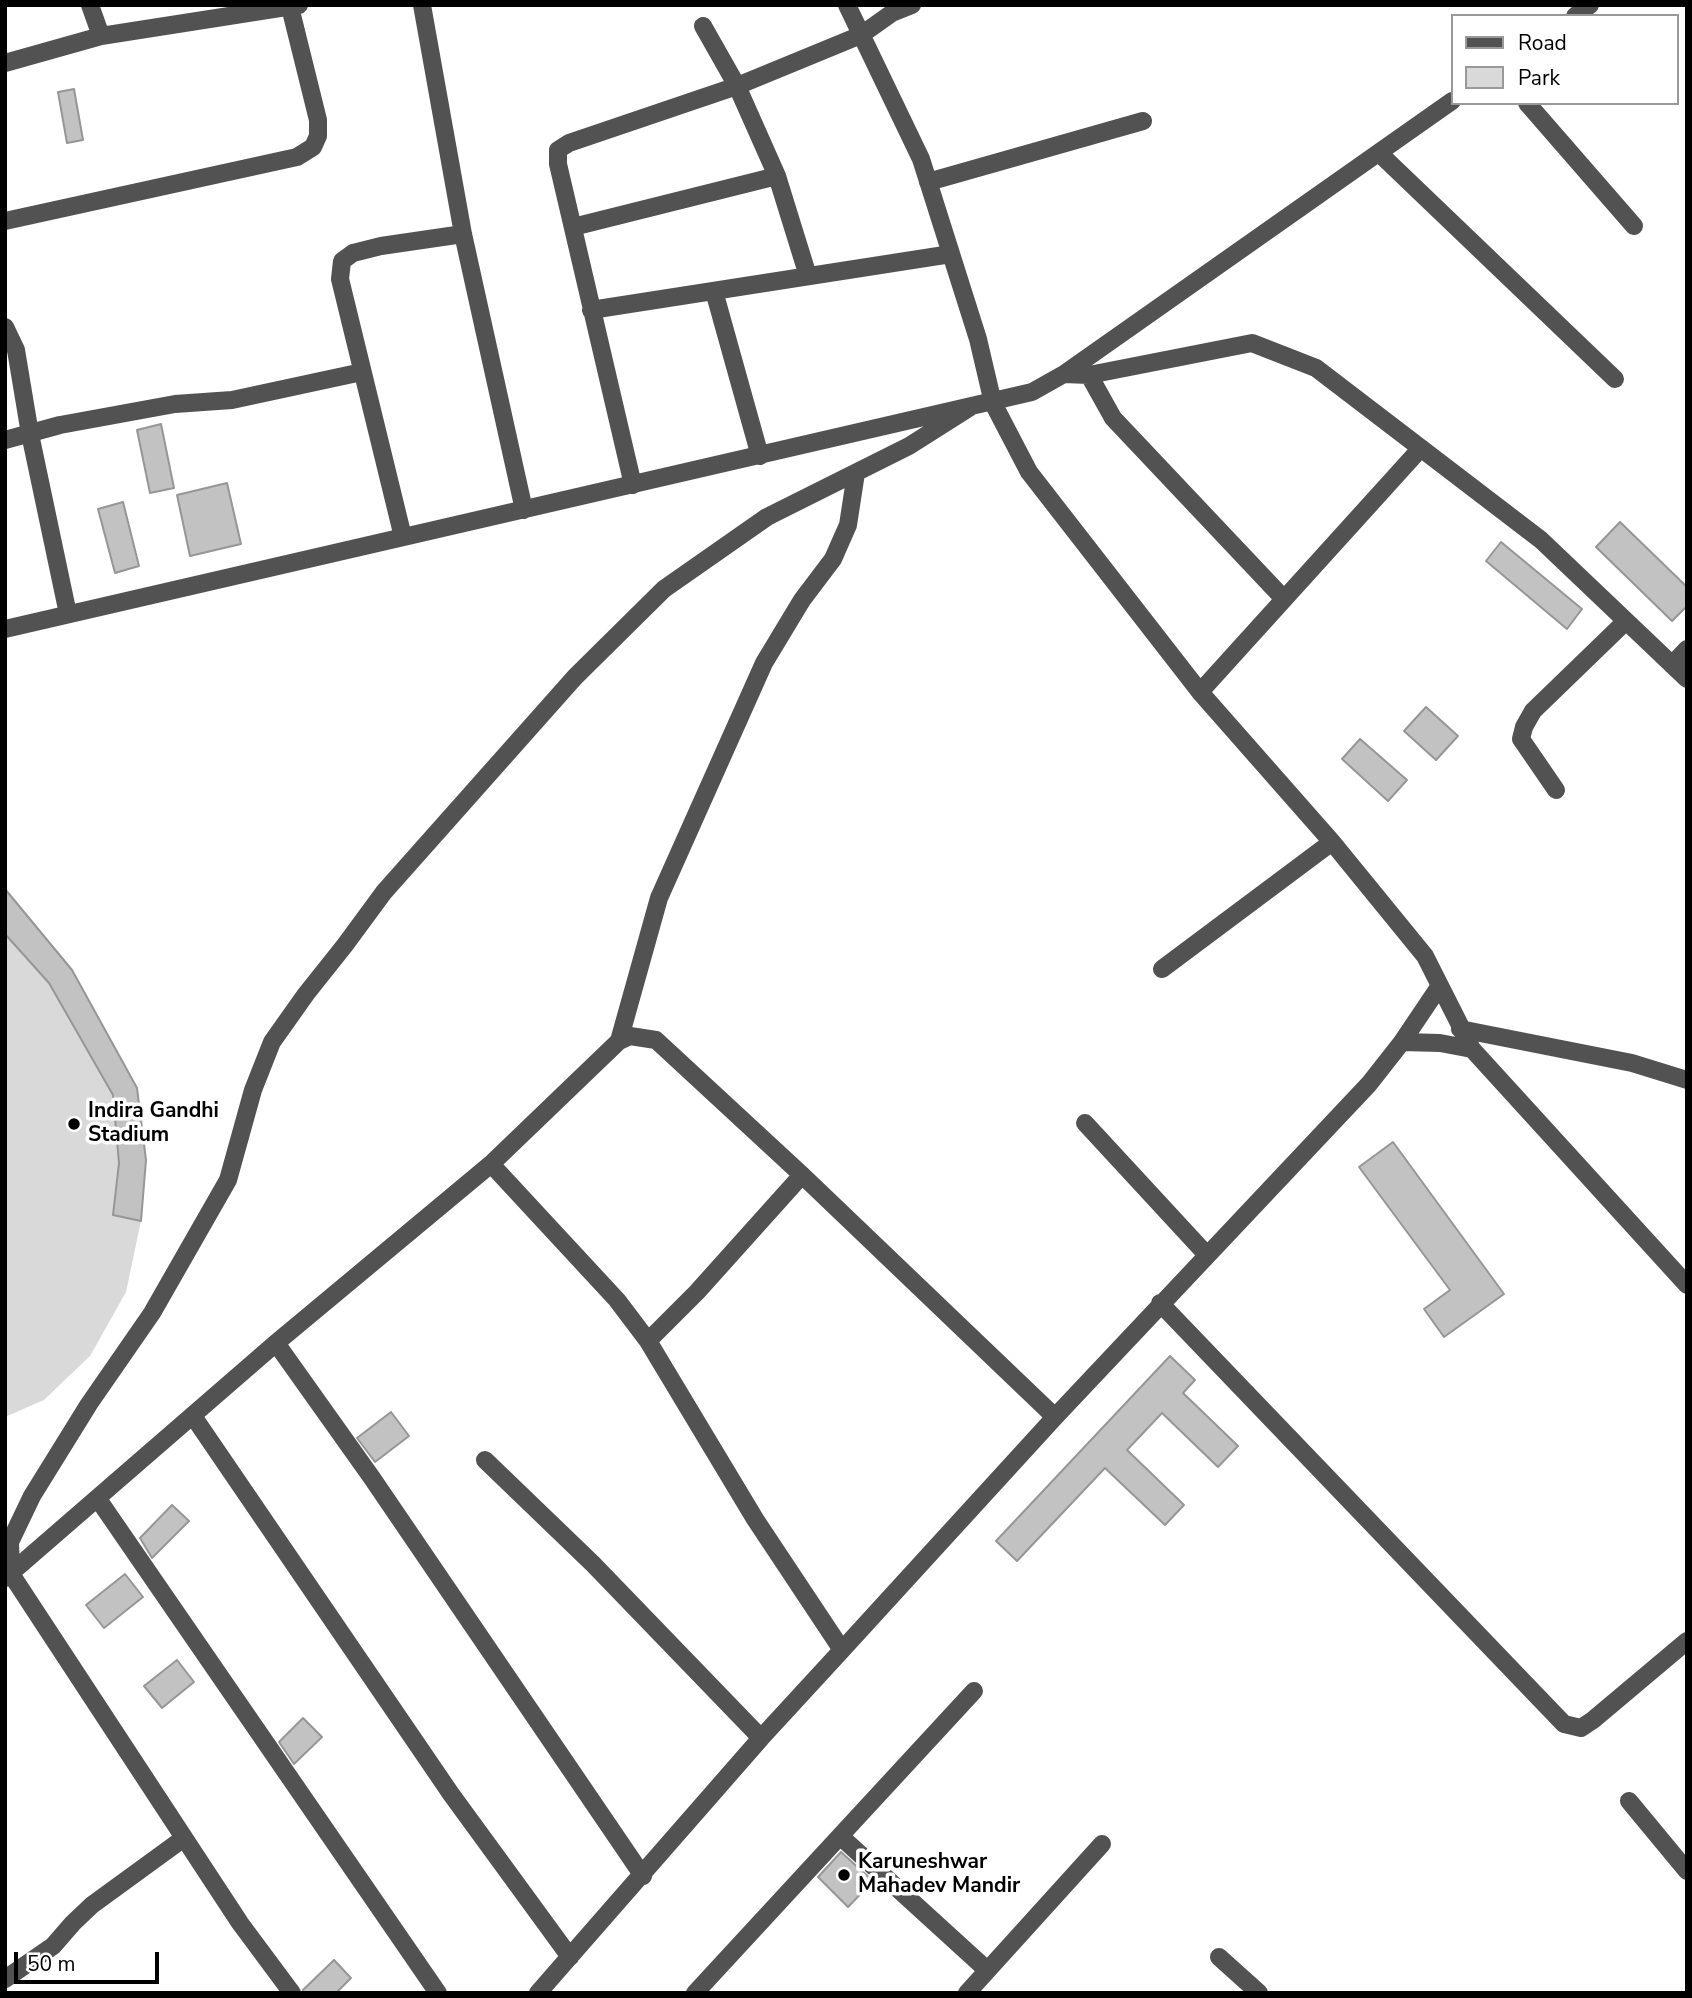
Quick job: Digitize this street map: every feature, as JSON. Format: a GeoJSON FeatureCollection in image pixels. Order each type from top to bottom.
{"type":"FeatureCollection","features":[{"type":"Feature","properties":{"kind":"street"},"geometry":{"type":"LineString","coordinates":[[90,5],[101,36]]}},
{"type":"Feature","properties":{"kind":"street"},"geometry":{"type":"LineString","coordinates":[[422,5],[463,234],[524,510]]}},
{"type":"Feature","properties":{"kind":"street"},"geometry":{"type":"LineString","coordinates":[[847,5],[921,159],[978,339],[993,403],[1029,472],[1200,691],[1332,842],[1425,956],[1472,1049],[1687,1285]]}},
{"type":"Feature","properties":{"kind":"street"},"geometry":{"type":"LineString","coordinates":[[633,485],[558,164],[558,150],[569,143],[737,86],[861,35],[892,13],[912,5]]}},
{"type":"Feature","properties":{"kind":"street"},"geometry":{"type":"LineString","coordinates":[[5,63],[101,36],[294,6],[318,120],[318,136],[313,147],[298,157],[5,221]]}},
{"type":"Feature","properties":{"kind":"street"},"geometry":{"type":"LineString","coordinates":[[703,26],[737,86],[777,176],[808,276]]}},
{"type":"Feature","properties":{"kind":"street"},"geometry":{"type":"LineString","coordinates":[[5,629],[1032,392],[1064,374],[1450,102]]}},
{"type":"Feature","properties":{"kind":"street"},"geometry":{"type":"LineString","coordinates":[[1529,105],[1634,226]]}},
{"type":"Feature","properties":{"kind":"street"},"geometry":{"type":"LineString","coordinates":[[928,183],[1143,121]]}},
{"type":"Feature","properties":{"kind":"street"},"geometry":{"type":"LineString","coordinates":[[1379,153],[1615,379]]}},
{"type":"Feature","properties":{"kind":"street"},"geometry":{"type":"LineString","coordinates":[[573,227],[777,176]]}},
{"type":"Feature","properties":{"kind":"street"},"geometry":{"type":"LineString","coordinates":[[403,537],[340,279],[342,261],[353,254],[381,246],[463,234]]}},
{"type":"Feature","properties":{"kind":"street"},"geometry":{"type":"LineString","coordinates":[[591,310],[951,254]]}},
{"type":"Feature","properties":{"kind":"street"},"geometry":{"type":"LineString","coordinates":[[714,291],[760,456]]}},
{"type":"Feature","properties":{"kind":"street"},"geometry":{"type":"LineString","coordinates":[[5,327],[16,350],[30,434],[68,614]]}},
{"type":"Feature","properties":{"kind":"street"},"geometry":{"type":"LineString","coordinates":[[1064,374],[1089,375],[1252,343],[1316,368],[1541,540],[1687,679]]}},
{"type":"Feature","properties":{"kind":"street"},"geometry":{"type":"LineString","coordinates":[[5,440],[60,425],[175,404],[232,400],[362,372]]}},
{"type":"Feature","properties":{"kind":"street"},"geometry":{"type":"LineString","coordinates":[[1089,375],[1113,418],[1284,599]]}},
{"type":"Feature","properties":{"kind":"street"},"geometry":{"type":"LineString","coordinates":[[292,1993],[240,1923],[8,1576],[10,1542],[32,1496],[89,1404],[152,1313],[228,1180],[253,1090],[272,1042],[306,994],[402,872],[575,677],[664,589],[766,517],[909,446],[969,408]]}},
{"type":"Feature","properties":{"kind":"street"},"geometry":{"type":"LineString","coordinates":[[1200,691],[1421,448]]}},
{"type":"Feature","properties":{"kind":"street"},"geometry":{"type":"LineString","coordinates":[[619,1041],[659,898],[764,663],[802,600],[833,559],[848,525],[856,473]]}},
{"type":"Feature","properties":{"kind":"street"},"geometry":{"type":"LineString","coordinates":[[1556,790],[1521,739],[1524,727],[1533,711],[1626,621]]}},
{"type":"Feature","properties":{"kind":"street"},"geometry":{"type":"LineString","coordinates":[[1672,665],[1687,649]]}},
{"type":"Feature","properties":{"kind":"street"},"geometry":{"type":"LineString","coordinates":[[1162,969],[1332,842]]}},
{"type":"Feature","properties":{"kind":"street"},"geometry":{"type":"LineString","coordinates":[[538,1993],[761,1738],[1160,1303],[1369,1084],[1402,1042],[1439,987]]}},
{"type":"Feature","properties":{"kind":"street"},"geometry":{"type":"LineString","coordinates":[[1460,1029],[1632,1063],[1687,1080]]}},
{"type":"Feature","properties":{"kind":"street"},"geometry":{"type":"LineString","coordinates":[[8,1576],[276,1343],[491,1164],[619,1041],[631,1036],[656,1040],[802,1175],[1055,1417]]}},
{"type":"Feature","properties":{"kind":"street"},"geometry":{"type":"LineString","coordinates":[[1402,1042],[1440,1043],[1472,1049]]}},
{"type":"Feature","properties":{"kind":"street"},"geometry":{"type":"LineString","coordinates":[[1085,1123],[1206,1254]]}},
{"type":"Feature","properties":{"kind":"street"},"geometry":{"type":"LineString","coordinates":[[491,1164],[617,1300],[648,1341],[755,1519],[842,1650]]}},
{"type":"Feature","properties":{"kind":"street"},"geometry":{"type":"LineString","coordinates":[[648,1341],[697,1292],[802,1175]]}},
{"type":"Feature","properties":{"kind":"street"},"geometry":{"type":"LineString","coordinates":[[1160,1303],[1564,1724],[1581,1728],[1594,1720],[1687,1641]]}},
{"type":"Feature","properties":{"kind":"street"},"geometry":{"type":"LineString","coordinates":[[276,1343],[380,1489],[643,1876]]}},
{"type":"Feature","properties":{"kind":"street"},"geometry":{"type":"LineString","coordinates":[[193,1416],[451,1794],[570,1957]]}},
{"type":"Feature","properties":{"kind":"street"},"geometry":{"type":"LineString","coordinates":[[485,1460],[593,1564],[761,1738]]}},
{"type":"Feature","properties":{"kind":"street"},"geometry":{"type":"LineString","coordinates":[[98,1499],[438,1993]]}},
{"type":"Feature","properties":{"kind":"street"},"geometry":{"type":"LineString","coordinates":[[695,1993],[974,1691]]}},
{"type":"Feature","properties":{"kind":"street"},"geometry":{"type":"LineString","coordinates":[[1629,1801],[1687,1871]]}},
{"type":"Feature","properties":{"kind":"street"},"geometry":{"type":"LineString","coordinates":[[840,1836],[987,1970]]}},
{"type":"Feature","properties":{"kind":"street"},"geometry":{"type":"LineString","coordinates":[[5,1979],[53,1946],[92,1905],[184,1838]]}},
{"type":"Feature","properties":{"kind":"street"},"geometry":{"type":"LineString","coordinates":[[967,1993],[1102,1844]]}},
{"type":"Feature","properties":{"kind":"street"},"geometry":{"type":"LineString","coordinates":[[1219,1957],[1258,1993]]}},
{"type":"Feature","properties":{"kind":"green space","name":"Indira Gandhi Stadium"},"geometry":{"type":"Polygon","coordinates":[[[5,890],[67,964],[137,1088],[146,1160],[141,1221],[126,1292],[90,1356],[44,1400],[5,1417],[5,890]]]}},
{"type":"Feature","properties":{"kind":"building"},"geometry":{"type":"Polygon","coordinates":[[[74,89],[83,140],[67,143],[58,92],[74,89]]]}},
{"type":"Feature","properties":{"kind":"building"},"geometry":{"type":"Polygon","coordinates":[[[161,424],[174,488],[150,493],[137,430],[161,424]]]}},
{"type":"Feature","properties":{"kind":"building"},"geometry":{"type":"Polygon","coordinates":[[[227,483],[241,544],[190,556],[177,495],[227,483]]]}},
{"type":"Feature","properties":{"kind":"building"},"geometry":{"type":"Polygon","coordinates":[[[123,502],[139,566],[115,573],[98,509],[123,502]]]}},
{"type":"Feature","properties":{"kind":"building"},"geometry":{"type":"Polygon","coordinates":[[[1620,522],[1687,587],[1687,606],[1672,621],[1596,547],[1620,522]]]}},
{"type":"Feature","properties":{"kind":"building"},"geometry":{"type":"Polygon","coordinates":[[[1501,542],[1582,609],[1567,629],[1486,561],[1501,542]]]}},
{"type":"Feature","properties":{"kind":"building"},"geometry":{"type":"Polygon","coordinates":[[[1426,707],[1458,736],[1436,760],[1404,731],[1426,707]]]}},
{"type":"Feature","properties":{"kind":"building"},"geometry":{"type":"Polygon","coordinates":[[[1360,739],[1407,780],[1388,801],[1342,759],[1360,739]]]}},
{"type":"Feature","properties":{"kind":"building"},"geometry":{"type":"Polygon","coordinates":[[[5,889],[72,970],[137,1088],[146,1160],[141,1221],[113,1215],[119,1163],[113,1095],[49,983],[5,934],[5,889]]]}},
{"type":"Feature","properties":{"kind":"building"},"geometry":{"type":"Polygon","coordinates":[[[1393,1142],[1504,1294],[1444,1337],[1424,1309],[1450,1290],[1359,1167],[1393,1142]]]}},
{"type":"Feature","properties":{"kind":"building"},"geometry":{"type":"Polygon","coordinates":[[[1170,1356],[1195,1380],[1183,1393],[1238,1446],[1218,1467],[1162,1413],[1127,1450],[1184,1505],[1165,1525],[1105,1468],[1017,1561],[996,1541],[1170,1356]]]}},
{"type":"Feature","properties":{"kind":"building"},"geometry":{"type":"Polygon","coordinates":[[[391,1412],[409,1436],[375,1462],[357,1438],[391,1412]]]}},
{"type":"Feature","properties":{"kind":"building"},"geometry":{"type":"Polygon","coordinates":[[[172,1505],[189,1521],[152,1558],[140,1538],[172,1505]]]}},
{"type":"Feature","properties":{"kind":"building"},"geometry":{"type":"Polygon","coordinates":[[[125,1574],[143,1597],[104,1628],[86,1605],[125,1574]]]}},
{"type":"Feature","properties":{"kind":"building"},"geometry":{"type":"Polygon","coordinates":[[[177,1660],[194,1682],[162,1708],[144,1686],[177,1660]]]}},
{"type":"Feature","properties":{"kind":"building"},"geometry":{"type":"Polygon","coordinates":[[[303,1718],[322,1737],[294,1764],[279,1742],[303,1718]]]}},
{"type":"Feature","properties":{"kind":"building","name":"Karuneshwar Mahadev Mandir"},"geometry":{"type":"Polygon","coordinates":[[[841,1852],[873,1881],[848,1907],[818,1877],[841,1852]]]}},
{"type":"Feature","properties":{"kind":"building"},"geometry":{"type":"Polygon","coordinates":[[[334,1960],[351,1978],[336,1993],[303,1993],[303,1990],[334,1960]]]}},
{"type":"Feature","properties":{"kind":"place","name":"Indira Gandhi Stadium"},"geometry":{"type":"Point","coordinates":[74,1124]}},
{"type":"Feature","properties":{"kind":"place","name":"Karuneshwar Mahadev Mandir"},"geometry":{"type":"Point","coordinates":[844,1875]}}]}
